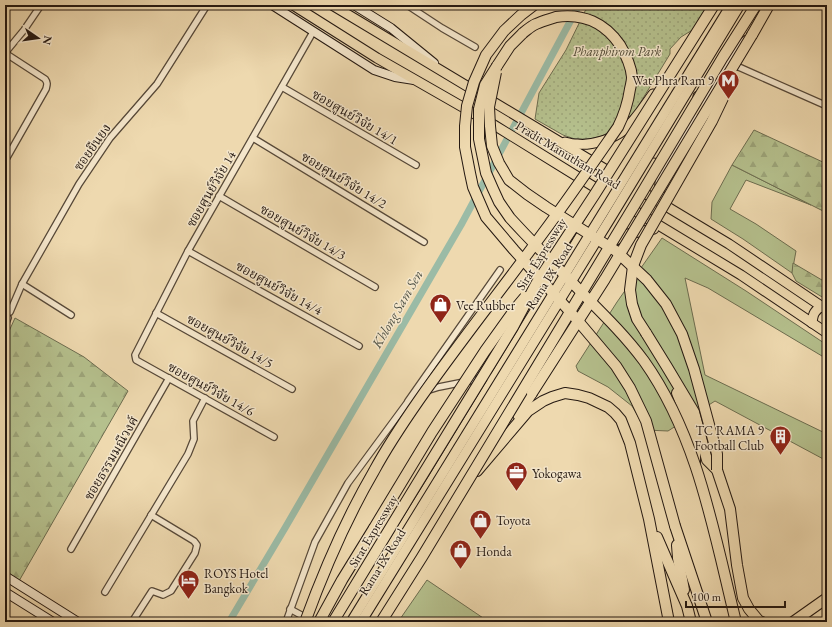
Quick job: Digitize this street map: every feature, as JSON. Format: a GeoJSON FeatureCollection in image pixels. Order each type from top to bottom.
{"type":"FeatureCollection","features":[{"type":"Feature","properties":{"kind":"highway"},"geometry":{"type":"LineString","coordinates":[[534,5],[504,31],[486,55],[474,82],[467,106],[465,126],[466,147],[473,186],[486,217],[612,361],[630,388],[646,421],[675,526],[707,622]]}},
{"type":"Feature","properties":{"kind":"highway","name":"Sirat Expressway"},"geometry":{"type":"LineString","coordinates":[[334,622],[408,497],[513,327],[536,284],[714,5]]}},
{"type":"Feature","properties":{"kind":"highway"},"geometry":{"type":"LineString","coordinates":[[380,622],[422,557],[723,57],[756,5]]}},
{"type":"Feature","properties":{"kind":"highway"},"geometry":{"type":"LineString","coordinates":[[479,448],[498,436],[516,418],[605,279],[770,5]]}},
{"type":"Feature","properties":{"kind":"highway"},"geometry":{"type":"LineString","coordinates":[[305,622],[332,553],[373,472],[396,434],[474,323],[544,232],[571,195],[618,127],[624,114],[632,78],[625,52],[614,37],[600,25],[586,18],[572,16],[551,18],[537,23],[523,33],[510,46],[485,85],[479,109],[479,139],[486,173],[499,202],[524,233],[615,326],[631,344],[656,380],[674,412],[695,464],[712,521],[736,622]]}},
{"type":"Feature","properties":{"kind":"highway"},"geometry":{"type":"LineString","coordinates":[[717,470],[707,460],[694,412],[637,319],[632,304],[630,290],[632,266],[641,244],[712,121],[752,35]]}},
{"type":"Feature","properties":{"kind":"highway"},"geometry":{"type":"LineString","coordinates":[[497,66],[489,107],[492,146],[499,163],[509,180],[546,207],[616,251],[647,280],[666,304],[682,334],[694,369],[717,454],[717,470],[730,510],[743,598],[749,609],[759,621],[762,622]]}},
{"type":"Feature","properties":{"kind":"highway"},"geometry":{"type":"LineString","coordinates":[[319,622],[342,580],[432,432],[481,357],[515,309],[536,284]]}},
{"type":"Feature","properties":{"kind":"highway"},"geometry":{"type":"LineString","coordinates":[[667,367],[695,440],[695,464]]}},
{"type":"Feature","properties":{"kind":"highway"},"geometry":{"type":"LineString","coordinates":[[462,490],[528,411],[543,401],[564,394],[578,395],[589,398],[608,407],[621,420],[630,443],[649,519],[669,622]]}},
{"type":"Feature","properties":{"kind":"highway"},"geometry":{"type":"LineString","coordinates":[[649,519],[687,606],[692,622]]}},
{"type":"Feature","properties":{"kind":"highway"},"geometry":{"type":"LineString","coordinates":[[675,526],[678,558],[687,606]]}},
{"type":"Feature","properties":{"kind":"highway"},"geometry":{"type":"LineString","coordinates":[[793,622],[827,598]]}},
{"type":"Feature","properties":{"kind":"main road","name":"Pradit Manutham Road"},"geometry":{"type":"LineString","coordinates":[[293,5],[378,58],[494,125],[741,275],[827,333]]}},
{"type":"Feature","properties":{"kind":"main road","name":"Pradit Manutham Road"},"geometry":{"type":"LineString","coordinates":[[332,5],[729,244],[824,308]]}},
{"type":"Feature","properties":{"kind":"main road","name":"Rama IX Road"},"geometry":{"type":"LineString","coordinates":[[344,622],[722,5]]}},
{"type":"Feature","properties":{"kind":"main road","name":"Rama IX Road"},"geometry":{"type":"LineString","coordinates":[[351,622],[730,5]]}},
{"type":"Feature","properties":{"kind":"main road","name":"Rama IX Road"},"geometry":{"type":"LineString","coordinates":[[361,622],[740,5]]}},
{"type":"Feature","properties":{"kind":"main road","name":"Rama IX Road"},"geometry":{"type":"LineString","coordinates":[[372,622],[751,5]]}},
{"type":"Feature","properties":{"kind":"main road"},"geometry":{"type":"LineString","coordinates":[[559,142],[578,145],[596,143],[623,131],[636,117],[684,48],[699,42]]}},
{"type":"Feature","properties":{"kind":"main road"},"geometry":{"type":"LineString","coordinates":[[670,89],[672,98],[676,103],[691,103]]}},
{"type":"Feature","properties":{"kind":"main road"},"geometry":{"type":"LineString","coordinates":[[698,90],[698,110]]}},
{"type":"Feature","properties":{"kind":"main road"},"geometry":{"type":"LineString","coordinates":[[553,281],[557,258],[565,237],[587,200],[590,192],[588,183]]}},
{"type":"Feature","properties":{"kind":"main road"},"geometry":{"type":"LineString","coordinates":[[603,246],[628,234],[664,228]]}},
{"type":"Feature","properties":{"kind":"main road"},"geometry":{"type":"LineString","coordinates":[[812,323],[816,310],[824,308]]}},
{"type":"Feature","properties":{"kind":"street"},"geometry":{"type":"LineString","coordinates":[[5,161],[46,89],[47,84],[46,79],[5,53],[24,30],[41,5]]}},
{"type":"Feature","properties":{"kind":"street","name":"ซอยยืนยง"},"geometry":{"type":"LineString","coordinates":[[10,312],[22,284],[65,208],[106,144],[156,84],[207,5]]}},
{"type":"Feature","properties":{"kind":"street"},"geometry":{"type":"LineString","coordinates":[[272,5],[374,70],[395,77],[416,80]]}},
{"type":"Feature","properties":{"kind":"street"},"geometry":{"type":"LineString","coordinates":[[354,5],[391,28],[453,78]]}},
{"type":"Feature","properties":{"kind":"street"},"geometry":{"type":"LineString","coordinates":[[407,5],[475,47]]}},
{"type":"Feature","properties":{"kind":"street"},"geometry":{"type":"LineString","coordinates":[[668,207],[661,198],[658,187],[661,173],[727,62],[742,43],[760,27],[773,5]]}},
{"type":"Feature","properties":{"kind":"street","name":"ซอยศูนย์วิจัย 14"},"geometry":{"type":"LineString","coordinates":[[136,360],[135,355],[188,251],[313,32]]}},
{"type":"Feature","properties":{"kind":"street"},"geometry":{"type":"LineString","coordinates":[[727,62],[827,106]]}},
{"type":"Feature","properties":{"kind":"street","name":"ซอยศูนย์วิจัย 14/1"},"geometry":{"type":"LineString","coordinates":[[282,86],[416,166]]}},
{"type":"Feature","properties":{"kind":"street","name":"ซอยศูนย์วิจัย 14/2"},"geometry":{"type":"LineString","coordinates":[[253,138],[424,242]]}},
{"type":"Feature","properties":{"kind":"street","name":"ซอยศูนย์วิจัย 14/3"},"geometry":{"type":"LineString","coordinates":[[219,196],[375,287]]}},
{"type":"Feature","properties":{"kind":"street","name":"ซอยศูนย์วิจัย 14/4"},"geometry":{"type":"LineString","coordinates":[[188,251],[359,346]]}},
{"type":"Feature","properties":{"kind":"street"},"geometry":{"type":"LineString","coordinates":[[286,622],[315,542],[348,483],[407,403],[500,270]]}},
{"type":"Feature","properties":{"kind":"street"},"geometry":{"type":"LineString","coordinates":[[22,284],[71,314]]}},
{"type":"Feature","properties":{"kind":"street","name":"ซอยศูนย์วิจัย 14/5"},"geometry":{"type":"LineString","coordinates":[[156,313],[292,389]]}},
{"type":"Feature","properties":{"kind":"street"},"geometry":{"type":"LineString","coordinates":[[5,325],[8,318]]}},
{"type":"Feature","properties":{"kind":"street","name":"ซอยศูนย์วิจัย 14/6"},"geometry":{"type":"LineString","coordinates":[[136,360],[274,437]]}},
{"type":"Feature","properties":{"kind":"street"},"geometry":{"type":"LineString","coordinates":[[407,403],[423,392],[439,387],[494,376]]}},
{"type":"Feature","properties":{"kind":"street","name":"ซอยธรรมมณีวงศ์"},"geometry":{"type":"LineString","coordinates":[[71,549],[169,378]]}},
{"type":"Feature","properties":{"kind":"street"},"geometry":{"type":"LineString","coordinates":[[105,592],[188,454],[194,439],[193,422],[205,398]]}},
{"type":"Feature","properties":{"kind":"street"},"geometry":{"type":"LineString","coordinates":[[132,622],[152,591],[163,595],[171,591],[195,553],[197,545],[194,541],[151,515]]}},
{"type":"Feature","properties":{"kind":"street"},"geometry":{"type":"LineString","coordinates":[[5,576],[78,622]]}},
{"type":"Feature","properties":{"kind":"street"},"geometry":{"type":"LineString","coordinates":[[5,592],[48,621]]}},
{"type":"Feature","properties":{"kind":"street"},"geometry":{"type":"LineString","coordinates":[[290,610],[314,622]]}},
{"type":"Feature","properties":{"kind":"green space","name":"Phanphirom Park"},"geometry":{"type":"Polygon","coordinates":[[[588,5],[712,5],[694,29],[681,37],[670,49],[670,54],[634,113],[602,136],[590,139],[575,139],[563,135],[535,119],[539,93],[566,50],[588,5]]]}},
{"type":"Feature","properties":{"kind":"green space"},"geometry":{"type":"Polygon","coordinates":[[[754,130],[827,164],[827,213],[732,165],[754,130]]]}},
{"type":"Feature","properties":{"kind":"green space"},"geometry":{"type":"Polygon","coordinates":[[[732,165],[811,205],[746,180],[730,209],[756,224],[796,251],[792,273],[711,219],[712,202],[732,165]]]}},
{"type":"Feature","properties":{"kind":"green space"},"geometry":{"type":"Polygon","coordinates":[[[662,238],[746,291],[827,345],[827,359],[708,288],[685,278],[705,375],[827,434],[827,461],[715,401],[668,431],[646,430],[632,406],[608,387],[578,371],[576,366],[617,302],[662,238]]]}},
{"type":"Feature","properties":{"kind":"green space"},"geometry":{"type":"Polygon","coordinates":[[[793,263],[827,283],[827,300],[796,281],[792,273],[793,263]]]}},
{"type":"Feature","properties":{"kind":"green space"},"geometry":{"type":"Polygon","coordinates":[[[15,318],[84,357],[128,391],[19,581],[5,572],[5,340],[15,318]]]}},
{"type":"Feature","properties":{"kind":"green space"},"geometry":{"type":"Polygon","coordinates":[[[427,580],[489,622],[398,622],[427,580]]]}},
{"type":"Feature","properties":{"kind":"waterway","name":"Khlong Sam Sen"},"geometry":{"type":"LineString","coordinates":[[229,622],[461,225],[579,5]]}},
{"type":"Feature","properties":{"kind":"place","name":"Wat Phra Ram 9"},"geometry":{"type":"Point","coordinates":[729,100]}},
{"type":"Feature","properties":{"kind":"place","name":"Vee Rubber"},"geometry":{"type":"Point","coordinates":[441,324]}},
{"type":"Feature","properties":{"kind":"place","name":"TC RAMA 9 Football Club"},"geometry":{"type":"Point","coordinates":[780,456]}},
{"type":"Feature","properties":{"kind":"place","name":"Yokogawa"},"geometry":{"type":"Point","coordinates":[516,492]}},
{"type":"Feature","properties":{"kind":"place","name":"Toyota"},"geometry":{"type":"Point","coordinates":[481,540]}},
{"type":"Feature","properties":{"kind":"place","name":"Honda"},"geometry":{"type":"Point","coordinates":[460,570]}},
{"type":"Feature","properties":{"kind":"place","name":"ROYS Hotel Bangkok"},"geometry":{"type":"Point","coordinates":[188,600]}}]}
